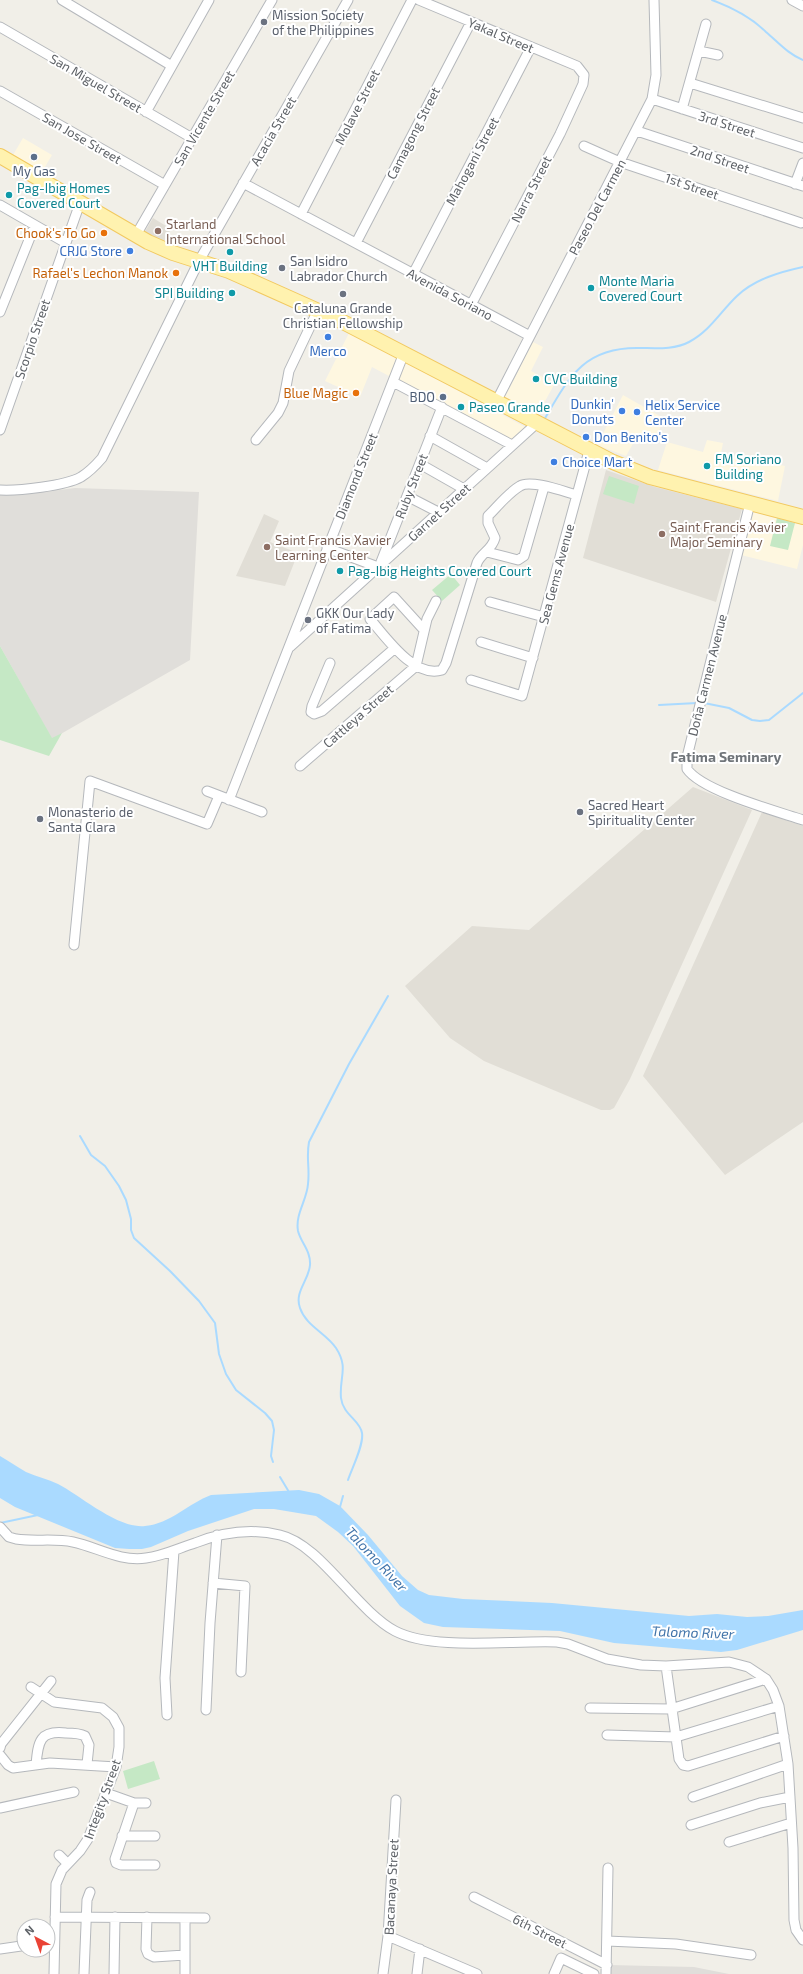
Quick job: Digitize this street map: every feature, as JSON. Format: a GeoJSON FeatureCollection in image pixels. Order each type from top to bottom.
{"type":"FeatureCollection","features":[{"type":"Feature","properties":{"kind":"main road"},"geometry":{"type":"LineString","coordinates":[[0,156],[136,235],[160,247],[240,276],[318,310],[404,353],[589,452],[650,477],[803,517]]}},
{"type":"Feature","properties":{"kind":"street"},"geometry":{"type":"LineString","coordinates":[[62,0],[172,66]]}},
{"type":"Feature","properties":{"kind":"street"},"geometry":{"type":"LineString","coordinates":[[146,112],[209,0]]}},
{"type":"Feature","properties":{"kind":"street","name":"San Vicente Street"},"geometry":{"type":"LineString","coordinates":[[136,235],[272,0]]}},
{"type":"Feature","properties":{"kind":"street","name":"Acacia Street"},"geometry":{"type":"LineString","coordinates":[[0,490],[29,488],[72,481],[81,477],[96,464],[108,447],[199,261],[348,0]]}},
{"type":"Feature","properties":{"kind":"street","name":"Molave Street"},"geometry":{"type":"LineString","coordinates":[[301,214],[412,0]]}},
{"type":"Feature","properties":{"kind":"street","name":"Yakal Street"},"geometry":{"type":"LineString","coordinates":[[419,0],[577,66],[582,72]]}},
{"type":"Feature","properties":{"kind":"street","name":"Paseo Del Carmen"},"geometry":{"type":"LineString","coordinates":[[496,402],[652,100],[656,75],[654,0]]}},
{"type":"Feature","properties":{"kind":"street","name":"Camagong Street"},"geometry":{"type":"LineString","coordinates":[[356,243],[471,22]]}},
{"type":"Feature","properties":{"kind":"street"},"geometry":{"type":"LineString","coordinates":[[682,109],[706,24]]}},
{"type":"Feature","properties":{"kind":"street","name":"San Miguel Street"},"geometry":{"type":"LineString","coordinates":[[0,27],[192,138]]}},
{"type":"Feature","properties":{"kind":"street","name":"Mahogani Street"},"geometry":{"type":"LineString","coordinates":[[413,274],[531,47]]}},
{"type":"Feature","properties":{"kind":"street"},"geometry":{"type":"LineString","coordinates":[[699,51],[718,55]]}},
{"type":"Feature","properties":{"kind":"street","name":"Narra Street"},"geometry":{"type":"LineString","coordinates":[[471,305],[560,134],[582,84],[584,75],[582,72]]}},
{"type":"Feature","properties":{"kind":"street"},"geometry":{"type":"LineString","coordinates":[[690,83],[803,118]]}},
{"type":"Feature","properties":{"kind":"street","name":"San Jose Street"},"geometry":{"type":"LineString","coordinates":[[0,91],[165,185]]}},
{"type":"Feature","properties":{"kind":"street","name":"3rd Street"},"geometry":{"type":"LineString","coordinates":[[652,100],[803,148]]}},
{"type":"Feature","properties":{"kind":"street","name":"2nd Street"},"geometry":{"type":"LineString","coordinates":[[637,131],[799,185]]}},
{"type":"Feature","properties":{"kind":"street","name":"1st Street"},"geometry":{"type":"LineString","coordinates":[[584,146],[620,162],[801,223]]}},
{"type":"Feature","properties":{"kind":"street"},"geometry":{"type":"LineString","coordinates":[[799,185],[803,162]]}},
{"type":"Feature","properties":{"kind":"street","name":"Avenida Soriano"},"geometry":{"type":"LineString","coordinates":[[243,183],[530,336]]}},
{"type":"Feature","properties":{"kind":"street","name":"Scorpio Street"},"geometry":{"type":"LineString","coordinates":[[0,430],[80,203]]}},
{"type":"Feature","properties":{"kind":"street"},"geometry":{"type":"LineString","coordinates":[[0,206],[66,243]]}},
{"type":"Feature","properties":{"kind":"street"},"geometry":{"type":"LineString","coordinates":[[0,312],[35,225]]}},
{"type":"Feature","properties":{"kind":"street"},"geometry":{"type":"LineString","coordinates":[[256,440],[278,413],[283,403],[289,371],[318,310]]}},
{"type":"Feature","properties":{"kind":"street","name":"Diamond Street"},"geometry":{"type":"LineString","coordinates":[[229,800],[404,353]]}},
{"type":"Feature","properties":{"kind":"street"},"geometry":{"type":"LineString","coordinates":[[393,382],[512,445]]}},
{"type":"Feature","properties":{"kind":"street","name":"Ruby Street"},"geometry":{"type":"LineString","coordinates":[[379,566],[442,407]]}},
{"type":"Feature","properties":{"kind":"street","name":"Garnet Street"},"geometry":{"type":"LineString","coordinates":[[288,648],[536,424]]}},
{"type":"Feature","properties":{"kind":"street"},"geometry":{"type":"LineString","coordinates":[[430,436],[487,468]]}},
{"type":"Feature","properties":{"kind":"street","name":"Sea Gems Avenue"},"geometry":{"type":"LineString","coordinates":[[471,680],[522,696],[589,452]]}},
{"type":"Feature","properties":{"kind":"street"},"geometry":{"type":"LineString","coordinates":[[420,464],[464,489]]}},
{"type":"Feature","properties":{"kind":"street"},"geometry":{"type":"LineString","coordinates":[[424,630],[394,597],[370,619],[401,655],[416,666],[438,672],[444,668],[478,559],[487,552],[493,544],[495,538],[488,523],[488,516],[520,486],[529,484],[577,495]]}},
{"type":"Feature","properties":{"kind":"street"},"geometry":{"type":"LineString","coordinates":[[487,552],[518,560],[524,556],[544,487]]}},
{"type":"Feature","properties":{"kind":"street"},"geometry":{"type":"LineString","coordinates":[[407,496],[438,512]]}},
{"type":"Feature","properties":{"kind":"street","name":"Doña Carmen Avenue"},"geometry":{"type":"LineString","coordinates":[[750,504],[687,757],[687,769],[695,778],[715,788],[760,806],[803,820]]}},
{"type":"Feature","properties":{"kind":"street"},"geometry":{"type":"LineString","coordinates":[[327,548],[379,566]]}},
{"type":"Feature","properties":{"kind":"street"},"geometry":{"type":"LineString","coordinates":[[416,666],[424,630],[436,601]]}},
{"type":"Feature","properties":{"kind":"street"},"geometry":{"type":"LineString","coordinates":[[490,602],[544,617]]}},
{"type":"Feature","properties":{"kind":"street"},"geometry":{"type":"LineString","coordinates":[[481,642],[533,658]]}},
{"type":"Feature","properties":{"kind":"street"},"geometry":{"type":"LineString","coordinates":[[330,663],[312,706],[311,712],[314,714],[322,711],[394,648]]}},
{"type":"Feature","properties":{"kind":"street","name":"Cattleya Street"},"geometry":{"type":"LineString","coordinates":[[300,766],[416,666]]}},
{"type":"Feature","properties":{"kind":"street"},"geometry":{"type":"LineString","coordinates":[[74,945],[90,781],[207,824],[219,796]]}},
{"type":"Feature","properties":{"kind":"street"},"geometry":{"type":"LineString","coordinates":[[208,791],[262,812]]}},
{"type":"Feature","properties":{"kind":"street"},"geometry":{"type":"LineString","coordinates":[[1,1528],[9,1537],[16,1539],[74,1542],[128,1558],[146,1558],[174,1551],[217,1535],[231,1532],[266,1532],[283,1536],[298,1543],[322,1564],[374,1616],[396,1632],[410,1637],[422,1640],[460,1642],[557,1642],[568,1644],[607,1659],[641,1665],[666,1666],[729,1662],[748,1667],[766,1679],[773,1690],[779,1706],[788,1764],[794,1920],[796,1930],[803,1940]]}},
{"type":"Feature","properties":{"kind":"street"},"geometry":{"type":"LineString","coordinates":[[206,1710],[217,1535]]}},
{"type":"Feature","properties":{"kind":"street"},"geometry":{"type":"LineString","coordinates":[[167,1715],[165,1678],[174,1551]]}},
{"type":"Feature","properties":{"kind":"street"},"geometry":{"type":"LineString","coordinates":[[213,1584],[245,1586],[241,1672]]}},
{"type":"Feature","properties":{"kind":"street"},"geometry":{"type":"LineString","coordinates":[[666,1666],[679,1759],[685,1766],[784,1736]]}},
{"type":"Feature","properties":{"kind":"street"},"geometry":{"type":"LineString","coordinates":[[590,1708],[672,1709],[766,1679]]}},
{"type":"Feature","properties":{"kind":"street"},"geometry":{"type":"LineString","coordinates":[[0,1748],[1,1744],[52,1681]]}},
{"type":"Feature","properties":{"kind":"street"},"geometry":{"type":"LineString","coordinates":[[31,1687],[41,1694]]}},
{"type":"Feature","properties":{"kind":"street","name":"Integity Street"},"geometry":{"type":"LineString","coordinates":[[41,1694],[59,1704],[96,1706],[110,1714],[119,1728],[116,1767],[88,1839],[80,1851],[67,1863],[58,1876],[56,1884],[54,1974]]}},
{"type":"Feature","properties":{"kind":"street"},"geometry":{"type":"LineString","coordinates":[[607,1735],[676,1737],[779,1706]]}},
{"type":"Feature","properties":{"kind":"street"},"geometry":{"type":"LineString","coordinates":[[36,1765],[37,1753],[41,1741],[45,1735],[54,1731],[85,1736],[89,1744],[87,1764]]}},
{"type":"Feature","properties":{"kind":"street"},"geometry":{"type":"LineString","coordinates":[[0,1755],[8,1765],[13,1768],[57,1763],[116,1767]]}},
{"type":"Feature","properties":{"kind":"street"},"geometry":{"type":"LineString","coordinates":[[693,1797],[788,1764]]}},
{"type":"Feature","properties":{"kind":"street"},"geometry":{"type":"LineString","coordinates":[[0,1808],[74,1792]]}},
{"type":"Feature","properties":{"kind":"street"},"geometry":{"type":"LineString","coordinates":[[106,1793],[134,1803],[146,1803]]}},
{"type":"Feature","properties":{"kind":"street"},"geometry":{"type":"LineString","coordinates":[[691,1825],[760,1803],[790,1797]]}},
{"type":"Feature","properties":{"kind":"street","name":"Bacanaya Street"},"geometry":{"type":"LineString","coordinates":[[383,1974],[388,1936],[396,1800]]}},
{"type":"Feature","properties":{"kind":"street"},"geometry":{"type":"LineString","coordinates":[[134,1803],[115,1855],[116,1863],[122,1865],[154,1865]]}},
{"type":"Feature","properties":{"kind":"street"},"geometry":{"type":"LineString","coordinates":[[729,1842],[791,1823]]}},
{"type":"Feature","properties":{"kind":"street"},"geometry":{"type":"LineString","coordinates":[[122,1836],[156,1836]]}},
{"type":"Feature","properties":{"kind":"street"},"geometry":{"type":"LineString","coordinates":[[59,1855],[67,1863]]}},
{"type":"Feature","properties":{"kind":"street"},"geometry":{"type":"LineString","coordinates":[[607,1969],[608,1868]]}},
{"type":"Feature","properties":{"kind":"street"},"geometry":{"type":"LineString","coordinates":[[84,1974],[87,1900],[90,1892]]}},
{"type":"Feature","properties":{"kind":"street","name":"6th Street"},"geometry":{"type":"LineString","coordinates":[[474,1897],[607,1969]]}},
{"type":"Feature","properties":{"kind":"street"},"geometry":{"type":"LineString","coordinates":[[55,1917],[205,1918]]}},
{"type":"Feature","properties":{"kind":"street"},"geometry":{"type":"LineString","coordinates":[[114,1974],[116,1917]]}},
{"type":"Feature","properties":{"kind":"street"},"geometry":{"type":"LineString","coordinates":[[147,1917],[146,1949],[148,1954],[154,1957],[185,1955]]}},
{"type":"Feature","properties":{"kind":"street"},"geometry":{"type":"LineString","coordinates":[[185,1918],[185,1974]]}},
{"type":"Feature","properties":{"kind":"street"},"geometry":{"type":"LineString","coordinates":[[388,1936],[476,1974]]}},
{"type":"Feature","properties":{"kind":"street"},"geometry":{"type":"LineString","coordinates":[[607,1941],[682,1944],[751,1955]]}},
{"type":"Feature","properties":{"kind":"street"},"geometry":{"type":"LineString","coordinates":[[0,1949],[16,1947]]}},
{"type":"Feature","properties":{"kind":"street"},"geometry":{"type":"LineString","coordinates":[[417,1974],[420,1949]]}},
{"type":"Feature","properties":{"kind":"street"},"geometry":{"type":"LineString","coordinates":[[554,1974],[561,1958],[594,1974]]}},
{"type":"Feature","properties":{"kind":"shaded area"},"geometry":{"type":"Polygon","coordinates":[[[23,138],[52,155],[42,172],[13,155],[23,138]]]}},
{"type":"Feature","properties":{"kind":"shaded area","name":"Starland International School"},"geometry":{"type":"Polygon","coordinates":[[[153,218],[171,229],[163,243],[144,233],[153,218]]]}},
{"type":"Feature","properties":{"kind":"shaded area"},"geometry":{"type":"Polygon","coordinates":[[[349,333],[527,428],[512,441],[372,367],[360,397],[325,381],[349,333]]]}},
{"type":"Feature","properties":{"kind":"shaded area"},"geometry":{"type":"Polygon","coordinates":[[[533,342],[543,347],[531,371],[555,383],[538,414],[505,397],[533,342]]]}},
{"type":"Feature","properties":{"kind":"shaded area"},"geometry":{"type":"Polygon","coordinates":[[[623,395],[665,419],[652,443],[638,435],[626,456],[597,445],[623,395]]]}},
{"type":"Feature","properties":{"kind":"shaded area"},"geometry":{"type":"Polygon","coordinates":[[[707,440],[723,443],[721,453],[785,466],[778,501],[658,470],[667,442],[703,452],[707,440]]]}},
{"type":"Feature","properties":{"kind":"shaded area","name":"Saint Francis Xavier Major Seminary"},"geometry":{"type":"Polygon","coordinates":[[[606,470],[655,487],[742,509],[716,602],[583,558],[606,470]]]}},
{"type":"Feature","properties":{"kind":"shaded area"},"geometry":{"type":"Polygon","coordinates":[[[75,488],[199,492],[190,660],[52,739],[0,646],[0,494],[20,495],[75,488]]]}},
{"type":"Feature","properties":{"kind":"shaded area"},"geometry":{"type":"Polygon","coordinates":[[[752,512],[803,525],[803,545],[797,569],[741,555],[752,512]]]}},
{"type":"Feature","properties":{"kind":"shaded area","name":"Saint Francis Xavier Learning Center"},"geometry":{"type":"Polygon","coordinates":[[[264,514],[279,521],[270,542],[298,553],[285,586],[236,576],[264,514]]]}},
{"type":"Feature","properties":{"kind":"shaded area"},"geometry":{"type":"Polygon","coordinates":[[[693,787],[752,810],[630,1079],[614,1108],[610,1110],[601,1110],[484,1061],[450,1038],[405,986],[472,926],[529,930],[693,787]]]}},
{"type":"Feature","properties":{"kind":"shaded area"},"geometry":{"type":"Polygon","coordinates":[[[762,812],[803,826],[803,1122],[725,1175],[643,1076],[762,812]]]}},
{"type":"Feature","properties":{"kind":"shaded area"},"geometry":{"type":"Polygon","coordinates":[[[609,1965],[694,1967],[729,1974],[609,1974],[609,1965]]]}},
{"type":"Feature","properties":{"kind":"green space"},"geometry":{"type":"Polygon","coordinates":[[[609,476],[639,486],[634,504],[603,494],[609,476]]]}},
{"type":"Feature","properties":{"kind":"green space"},"geometry":{"type":"Polygon","coordinates":[[[777,518],[795,523],[788,550],[770,546],[777,518]]]}},
{"type":"Feature","properties":{"kind":"green space"},"geometry":{"type":"Polygon","coordinates":[[[451,574],[460,585],[442,601],[432,590],[451,574]]]}},
{"type":"Feature","properties":{"kind":"green space"},"geometry":{"type":"Polygon","coordinates":[[[0,646],[52,738],[62,733],[49,756],[0,740],[0,646]]]}},
{"type":"Feature","properties":{"kind":"green space"},"geometry":{"type":"Polygon","coordinates":[[[154,1761],[160,1779],[128,1789],[123,1771],[154,1761]]]}},
{"type":"Feature","properties":{"kind":"water","name":"Talomo River"},"geometry":{"type":"Polygon","coordinates":[[[0,1456],[26,1472],[58,1484],[100,1511],[134,1526],[145,1526],[163,1521],[211,1495],[299,1490],[319,1494],[340,1506],[368,1535],[402,1576],[418,1590],[429,1595],[463,1599],[552,1603],[689,1616],[717,1614],[747,1617],[768,1616],[803,1610],[803,1630],[737,1650],[721,1652],[614,1643],[560,1631],[443,1627],[424,1623],[400,1606],[353,1546],[338,1532],[316,1516],[274,1509],[254,1509],[188,1531],[151,1547],[142,1549],[115,1548],[15,1507],[0,1498],[0,1456]]]}},
{"type":"Feature","properties":{"kind":"waterway"},"geometry":{"type":"LineString","coordinates":[[712,0],[748,18],[788,51],[803,60]]}},
{"type":"Feature","properties":{"kind":"waterway"},"geometry":{"type":"LineString","coordinates":[[544,420],[571,378],[591,359],[604,353],[620,349],[664,348],[683,345],[703,332],[744,290],[768,277],[803,267]]}},
{"type":"Feature","properties":{"kind":"waterway"},"geometry":{"type":"LineString","coordinates":[[704,703],[729,708],[752,720],[760,721],[769,720],[803,693]]}},
{"type":"Feature","properties":{"kind":"waterway"},"geometry":{"type":"LineString","coordinates":[[659,705],[697,703]]}},
{"type":"Feature","properties":{"kind":"waterway"},"geometry":{"type":"LineString","coordinates":[[348,1480],[360,1450],[362,1433],[361,1428],[342,1404],[341,1391],[343,1367],[340,1355],[332,1343],[311,1325],[300,1308],[300,1291],[309,1270],[310,1260],[299,1235],[298,1219],[306,1196],[308,1184],[309,1142],[349,1064],[388,996]]}},
{"type":"Feature","properties":{"kind":"waterway"},"geometry":{"type":"LineString","coordinates":[[80,1136],[91,1155],[105,1166],[119,1186],[126,1200],[131,1219],[131,1230],[134,1238],[170,1271],[199,1301],[215,1323],[219,1354],[226,1374],[236,1390],[265,1413],[272,1421],[274,1430],[271,1456],[273,1462]]}},
{"type":"Feature","properties":{"kind":"waterway"},"geometry":{"type":"LineString","coordinates":[[280,1477],[289,1492]]}},
{"type":"Feature","properties":{"kind":"waterway"},"geometry":{"type":"LineString","coordinates":[[340,1507],[343,1496]]}},
{"type":"Feature","properties":{"kind":"waterway"},"geometry":{"type":"LineString","coordinates":[[0,1523],[38,1515]]}},
{"type":"Feature","properties":{"kind":"place","name":"Mission Society of the Philippines"},"geometry":{"type":"Point","coordinates":[264,22]}},
{"type":"Feature","properties":{"kind":"place","name":"My Gas"},"geometry":{"type":"Point","coordinates":[34,157]}},
{"type":"Feature","properties":{"kind":"place","name":"Pag-Ibig Homes Covered Court"},"geometry":{"type":"Point","coordinates":[9,195]}},
{"type":"Feature","properties":{"kind":"place","name":"Starland International School"},"geometry":{"type":"Point","coordinates":[158,231]}},
{"type":"Feature","properties":{"kind":"place","name":"Chook's To Go"},"geometry":{"type":"Point","coordinates":[104,233]}},
{"type":"Feature","properties":{"kind":"place","name":"CRJG Store"},"geometry":{"type":"Point","coordinates":[130,251]}},
{"type":"Feature","properties":{"kind":"place","name":"VHT Building"},"geometry":{"type":"Point","coordinates":[230,252]}},
{"type":"Feature","properties":{"kind":"place","name":"San Isidro Labrador Church"},"geometry":{"type":"Point","coordinates":[282,268]}},
{"type":"Feature","properties":{"kind":"place","name":"Rafael's Lechon Manok"},"geometry":{"type":"Point","coordinates":[176,273]}},
{"type":"Feature","properties":{"kind":"place","name":"Monte Maria Covered Court"},"geometry":{"type":"Point","coordinates":[591,288]}},
{"type":"Feature","properties":{"kind":"place","name":"SPI Building"},"geometry":{"type":"Point","coordinates":[232,293]}},
{"type":"Feature","properties":{"kind":"place","name":"Cataluna Grande Christian Fellowship"},"geometry":{"type":"Point","coordinates":[343,294]}},
{"type":"Feature","properties":{"kind":"place","name":"Merco"},"geometry":{"type":"Point","coordinates":[328,337]}},
{"type":"Feature","properties":{"kind":"place","name":"CVC Building"},"geometry":{"type":"Point","coordinates":[536,379]}},
{"type":"Feature","properties":{"kind":"place","name":"Blue Magic"},"geometry":{"type":"Point","coordinates":[356,393]}},
{"type":"Feature","properties":{"kind":"place","name":"BDO"},"geometry":{"type":"Point","coordinates":[443,397]}},
{"type":"Feature","properties":{"kind":"place","name":"Paseo Grande"},"geometry":{"type":"Point","coordinates":[461,407]}},
{"type":"Feature","properties":{"kind":"place","name":"Dunkin' Donuts"},"geometry":{"type":"Point","coordinates":[622,411]}},
{"type":"Feature","properties":{"kind":"place","name":"Helix Service Center"},"geometry":{"type":"Point","coordinates":[637,412]}},
{"type":"Feature","properties":{"kind":"place","name":"Don Benito's"},"geometry":{"type":"Point","coordinates":[586,437]}},
{"type":"Feature","properties":{"kind":"place","name":"Choice Mart"},"geometry":{"type":"Point","coordinates":[554,462]}},
{"type":"Feature","properties":{"kind":"place","name":"FM Soriano Building"},"geometry":{"type":"Point","coordinates":[707,466]}},
{"type":"Feature","properties":{"kind":"place","name":"Saint Francis Xavier Major Seminary"},"geometry":{"type":"Point","coordinates":[662,534]}},
{"type":"Feature","properties":{"kind":"place","name":"Saint Francis Xavier Learning Center"},"geometry":{"type":"Point","coordinates":[267,547]}},
{"type":"Feature","properties":{"kind":"place","name":"Pag-Ibig Heights Covered Court"},"geometry":{"type":"Point","coordinates":[340,571]}},
{"type":"Feature","properties":{"kind":"place","name":"GKK Our Lady of Fatima"},"geometry":{"type":"Point","coordinates":[308,620]}},
{"type":"Feature","properties":{"kind":"place","name":"Sacred Heart Spirituality Center"},"geometry":{"type":"Point","coordinates":[580,812]}},
{"type":"Feature","properties":{"kind":"place","name":"Monasterio de Santa Clara"},"geometry":{"type":"Point","coordinates":[40,819]}},
{"type":"Feature","properties":{"kind":"district","name":"Fatima Seminary"},"geometry":{"type":"Point","coordinates":[726,756]}}]}
